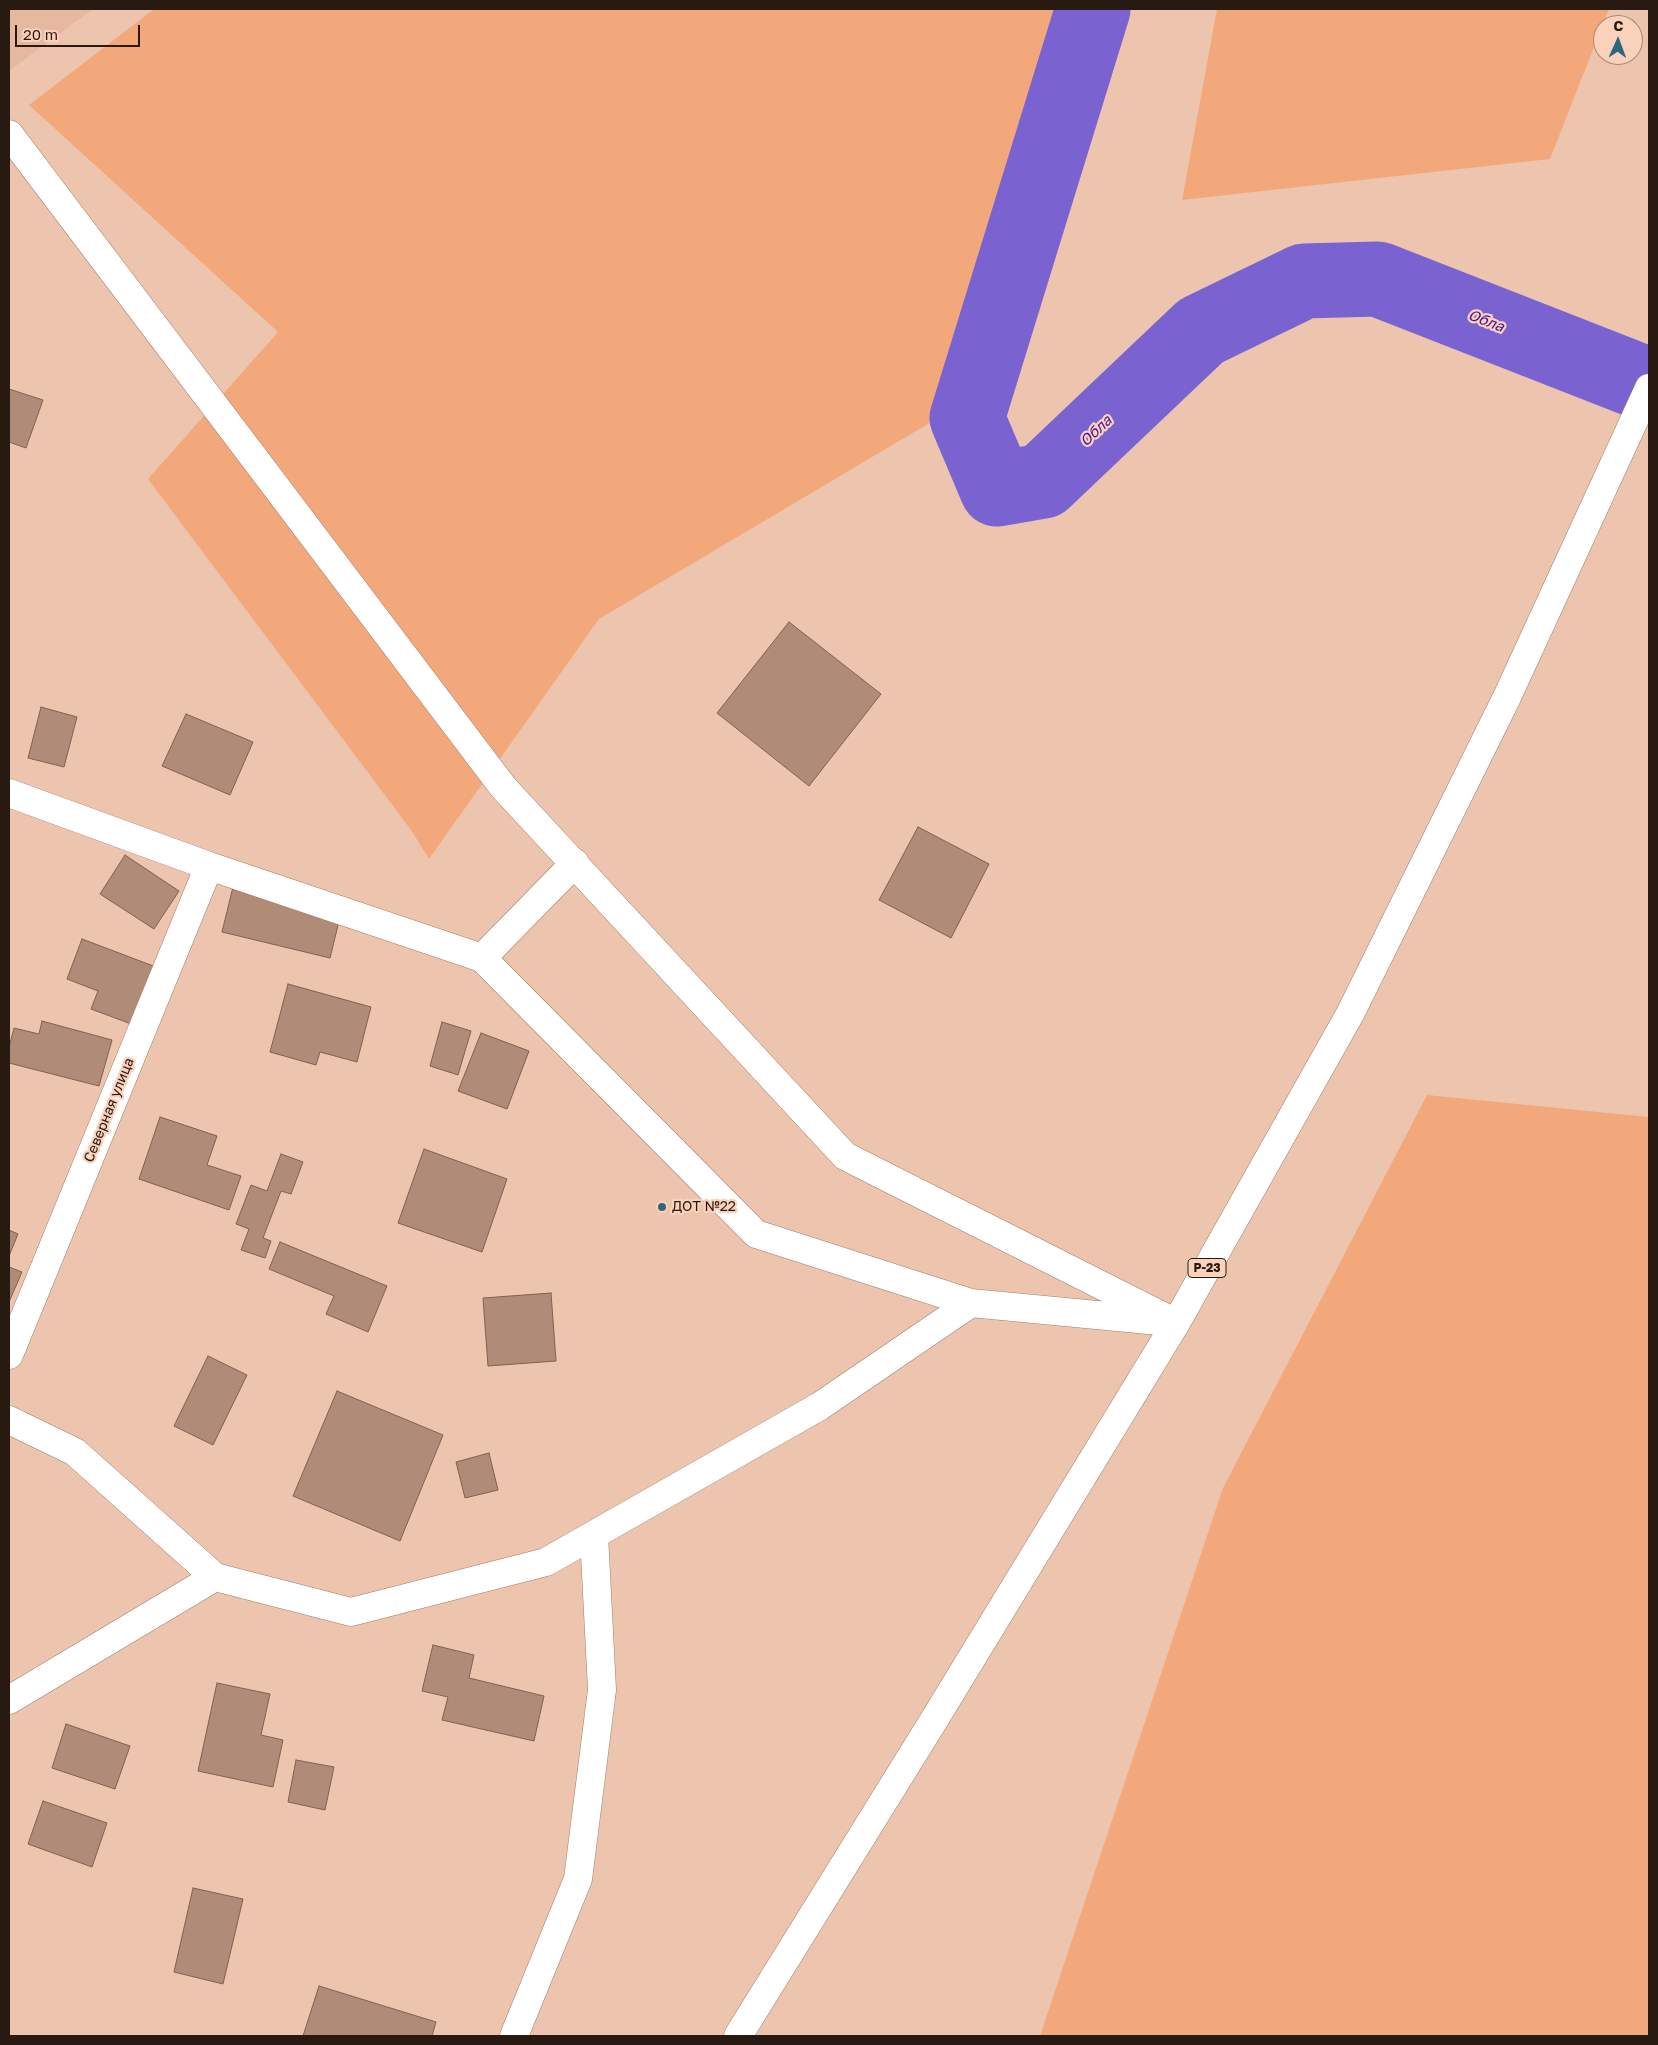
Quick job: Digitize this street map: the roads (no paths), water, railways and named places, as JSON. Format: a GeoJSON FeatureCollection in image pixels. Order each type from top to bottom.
{"type":"FeatureCollection","features":[{"type":"Feature","properties":{"kind":"street"},"geometry":{"type":"LineString","coordinates":[[9,134],[504,787],[845,1156],[1176,1323]]}},
{"type":"Feature","properties":{"kind":"street","name":"Р-23"},"geometry":{"type":"LineString","coordinates":[[738,2036],[934,1720],[1176,1323],[1350,1014],[1507,697],[1649,388]]}},
{"type":"Feature","properties":{"kind":"street"},"geometry":{"type":"LineString","coordinates":[[9,793],[209,866],[482,958],[756,1234],[971,1302],[1176,1323]]}},
{"type":"Feature","properties":{"kind":"street"},"geometry":{"type":"LineString","coordinates":[[482,958],[575,863]]}},
{"type":"Feature","properties":{"kind":"street","name":"Северная улица"},"geometry":{"type":"LineString","coordinates":[[9,1354],[209,866]]}},
{"type":"Feature","properties":{"kind":"street"},"geometry":{"type":"LineString","coordinates":[[9,1420],[75,1452],[215,1578],[351,1612],[546,1562],[820,1406],[971,1302]]}},
{"type":"Feature","properties":{"kind":"street"},"geometry":{"type":"LineString","coordinates":[[514,2036],[578,1879],[602,1690],[594,1535]]}},
{"type":"Feature","properties":{"kind":"street"},"geometry":{"type":"LineString","coordinates":[[9,1700],[215,1578]]}},
{"type":"Feature","properties":{"kind":"waterway","name":"Обла"},"geometry":{"type":"LineString","coordinates":[[1093,9],[967,418],[997,489],[1043,481],[1201,331],[1304,281],[1378,279],[1649,385]]}},
{"type":"Feature","properties":{"kind":"place","name":"ДОТ №22"},"geometry":{"type":"Point","coordinates":[662,1207]}}]}
